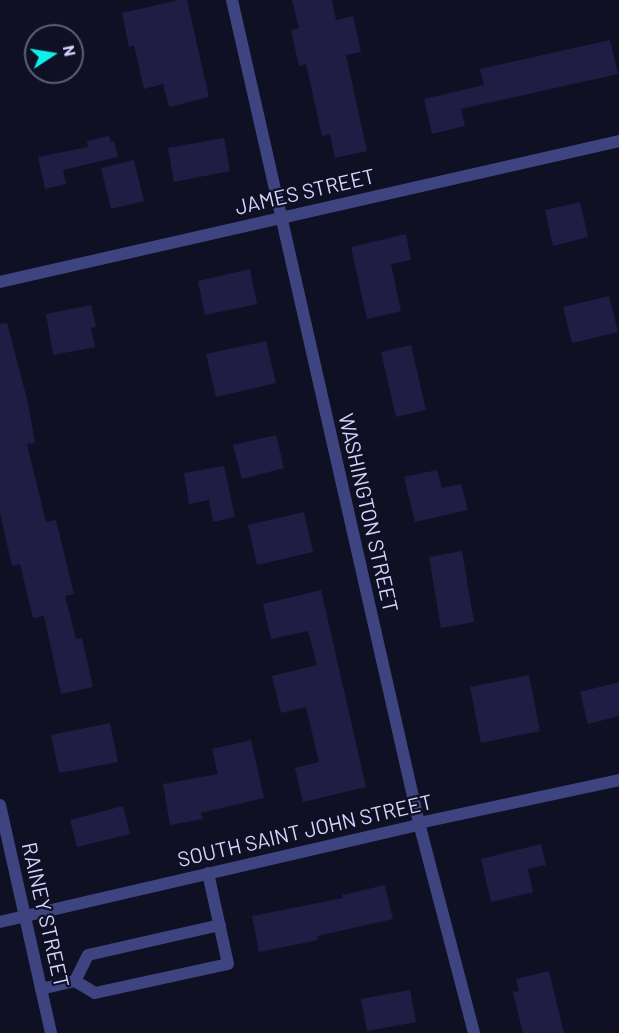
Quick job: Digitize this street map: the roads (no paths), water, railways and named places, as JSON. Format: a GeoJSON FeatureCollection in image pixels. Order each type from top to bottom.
{"type":"FeatureCollection","features":[{"type":"Feature","properties":{"kind":"street","name":"WASHINGTON STREET"},"geometry":{"type":"LineString","coordinates":[[231,0],[419,823],[474,1033]]}},
{"type":"Feature","properties":{"kind":"street","name":"JAMES STREET"},"geometry":{"type":"LineString","coordinates":[[0,282],[619,141]]}},
{"type":"Feature","properties":{"kind":"street","name":"SOUTH SAINT JOHN STREET"},"geometry":{"type":"LineString","coordinates":[[0,922],[419,823],[619,780]]}},
{"type":"Feature","properties":{"kind":"street","name":"RAINEY STREET"},"geometry":{"type":"LineString","coordinates":[[0,805],[51,1033]]}},
{"type":"Feature","properties":{"kind":"street"},"geometry":{"type":"LineString","coordinates":[[41,989],[75,981],[95,993],[228,964],[208,873]]}},
{"type":"Feature","properties":{"kind":"street"},"geometry":{"type":"LineString","coordinates":[[75,981],[88,956],[220,925]]}}]}
